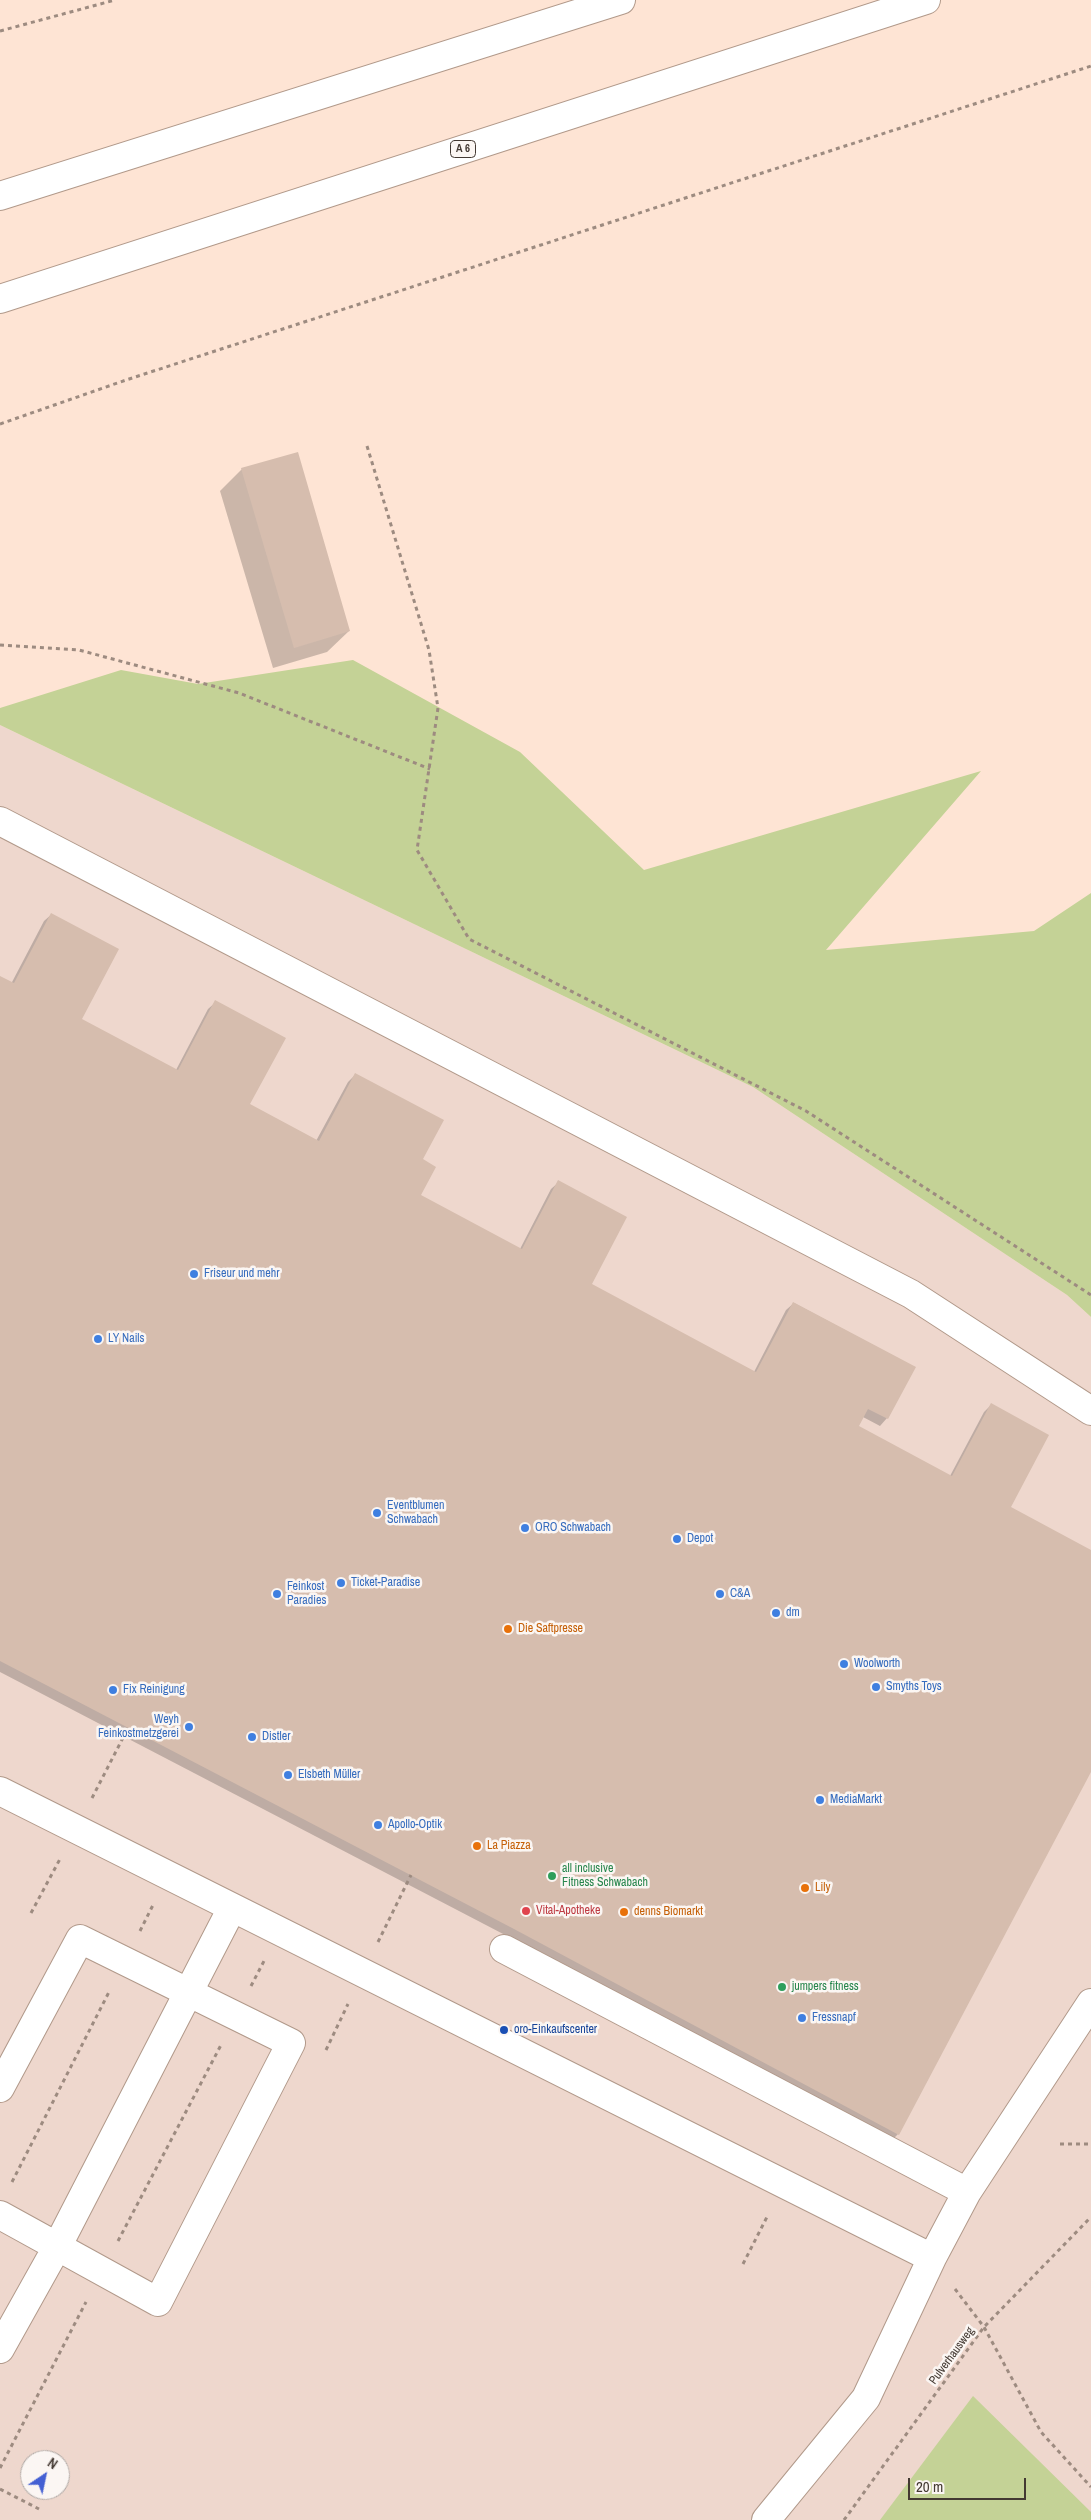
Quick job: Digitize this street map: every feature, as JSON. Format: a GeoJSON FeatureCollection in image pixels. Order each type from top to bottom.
{"type":"FeatureCollection","features":[{"type":"Feature","properties":{"kind":"main road"},"geometry":{"type":"LineString","coordinates":[[0,196],[621,0]]}},
{"type":"Feature","properties":{"kind":"main road","name":"A 6"},"geometry":{"type":"LineString","coordinates":[[0,299],[926,0]]}},
{"type":"Feature","properties":{"kind":"main road"},"geometry":{"type":"LineString","coordinates":[[0,821],[911,1294],[1091,1411]]}},
{"type":"Feature","properties":{"kind":"main road"},"geometry":{"type":"LineString","coordinates":[[0,1791],[932,2258]]}},
{"type":"Feature","properties":{"kind":"main road"},"geometry":{"type":"LineString","coordinates":[[0,2349],[57,2248],[232,1908]]}},
{"type":"Feature","properties":{"kind":"main road"},"geometry":{"type":"LineString","coordinates":[[0,2088],[80,1939],[291,2043],[158,2302],[0,2215]]}},
{"type":"Feature","properties":{"kind":"main road"},"geometry":{"type":"LineString","coordinates":[[504,1949],[967,2192]]}},
{"type":"Feature","properties":{"kind":"main road"},"geometry":{"type":"LineString","coordinates":[[766,2520],[866,2398],[932,2258],[967,2192],[1091,2003]]}},
{"type":"Feature","properties":{"kind":"path"},"geometry":{"type":"LineString","coordinates":[[0,32],[111,0]]}},
{"type":"Feature","properties":{"kind":"path"},"geometry":{"type":"LineString","coordinates":[[0,424],[126,380],[1091,66]]}},
{"type":"Feature","properties":{"kind":"path"},"geometry":{"type":"LineString","coordinates":[[367,446],[429,650],[438,708],[418,850],[469,939],[806,1111],[1091,1294]]}},
{"type":"Feature","properties":{"kind":"path"},"geometry":{"type":"LineString","coordinates":[[0,645],[79,650],[239,693],[430,769]]}},
{"type":"Feature","properties":{"kind":"path"},"geometry":{"type":"LineString","coordinates":[[9,2188],[168,1876]]}},
{"type":"Feature","properties":{"kind":"path"},"geometry":{"type":"LineString","coordinates":[[0,2468],[279,1931]]}},
{"type":"Feature","properties":{"kind":"path"},"geometry":{"type":"LineString","coordinates":[[1060,2144],[1091,2144]]}},
{"type":"Feature","properties":{"kind":"path","name":"Pulverhausweg"},"geometry":{"type":"LineString","coordinates":[[844,2520],[984,2327],[1091,2216]]}},
{"type":"Feature","properties":{"kind":"path"},"geometry":{"type":"LineString","coordinates":[[932,2258],[984,2327],[1041,2432],[1091,2487]]}},
{"type":"Feature","properties":{"kind":"path"},"geometry":{"type":"LineString","coordinates":[[0,2488],[39,2509]]}},
{"type":"Feature","properties":{"kind":"shaded area"},"geometry":{"type":"Polygon","coordinates":[[[0,725],[753,1087],[1067,1295],[1091,1317],[1091,2520],[0,2520],[0,725]]]}},
{"type":"Feature","properties":{"kind":"green space"},"geometry":{"type":"Polygon","coordinates":[[[353,660],[520,752],[644,870],[981,771],[826,950],[1034,931],[1091,893],[1091,1317],[1067,1295],[753,1087],[0,725],[0,708],[121,670],[198,684],[353,660]]]}},
{"type":"Feature","properties":{"kind":"green space"},"geometry":{"type":"Polygon","coordinates":[[[973,2396],[1091,2512],[1091,2520],[880,2520],[973,2396]]]}},
{"type":"Feature","properties":{"kind":"building"},"geometry":{"type":"Polygon","coordinates":[[[298,452],[350,631],[294,648],[241,468],[298,452]]]}},
{"type":"Feature","properties":{"kind":"building","name":"ORO Schwabach"},"geometry":{"type":"Polygon","coordinates":[[[51,913],[119,949],[82,1019],[178,1070],[215,1000],[286,1038],[250,1104],[319,1141],[355,1073],[444,1120],[423,1159],[436,1167],[421,1195],[522,1249],[558,1180],[627,1217],[592,1284],[756,1372],[793,1302],[916,1367],[888,1419],[868,1409],[859,1426],[952,1476],[991,1403],[1049,1435],[1011,1507],[1091,1550],[1091,1772],[899,2135],[514,1929],[0,1661],[0,976],[14,983],[51,913]]]}},
{"type":"Feature","properties":{"kind":"place","name":"Friseur und mehr"},"geometry":{"type":"Point","coordinates":[194,1274]}},
{"type":"Feature","properties":{"kind":"place","name":"LY Nails"},"geometry":{"type":"Point","coordinates":[98,1339]}},
{"type":"Feature","properties":{"kind":"place","name":"Eventblumen Schwabach"},"geometry":{"type":"Point","coordinates":[377,1513]}},
{"type":"Feature","properties":{"kind":"place","name":"ORO Schwabach"},"geometry":{"type":"Point","coordinates":[525,1528]}},
{"type":"Feature","properties":{"kind":"place","name":"Depot"},"geometry":{"type":"Point","coordinates":[677,1539]}},
{"type":"Feature","properties":{"kind":"place","name":"Ticket-Paradise"},"geometry":{"type":"Point","coordinates":[341,1583]}},
{"type":"Feature","properties":{"kind":"place","name":"Feinkost Paradies"},"geometry":{"type":"Point","coordinates":[277,1594]}},
{"type":"Feature","properties":{"kind":"place","name":"C&A"},"geometry":{"type":"Point","coordinates":[720,1594]}},
{"type":"Feature","properties":{"kind":"place","name":"dm"},"geometry":{"type":"Point","coordinates":[776,1613]}},
{"type":"Feature","properties":{"kind":"place","name":"Die Saftpresse"},"geometry":{"type":"Point","coordinates":[508,1629]}},
{"type":"Feature","properties":{"kind":"place","name":"Woolworth"},"geometry":{"type":"Point","coordinates":[844,1664]}},
{"type":"Feature","properties":{"kind":"place","name":"Smyths Toys"},"geometry":{"type":"Point","coordinates":[876,1687]}},
{"type":"Feature","properties":{"kind":"place","name":"Fix Reinigung"},"geometry":{"type":"Point","coordinates":[113,1690]}},
{"type":"Feature","properties":{"kind":"place","name":"Weyh Feinkostmetzgerei"},"geometry":{"type":"Point","coordinates":[189,1727]}},
{"type":"Feature","properties":{"kind":"place","name":"Distler"},"geometry":{"type":"Point","coordinates":[252,1737]}},
{"type":"Feature","properties":{"kind":"place","name":"Elsbeth Müller"},"geometry":{"type":"Point","coordinates":[288,1775]}},
{"type":"Feature","properties":{"kind":"place","name":"MediaMarkt"},"geometry":{"type":"Point","coordinates":[820,1800]}},
{"type":"Feature","properties":{"kind":"place","name":"Apollo-Optik"},"geometry":{"type":"Point","coordinates":[378,1825]}},
{"type":"Feature","properties":{"kind":"place","name":"La Piazza"},"geometry":{"type":"Point","coordinates":[477,1846]}},
{"type":"Feature","properties":{"kind":"place","name":"all inclusive Fitness Schwabach"},"geometry":{"type":"Point","coordinates":[552,1876]}},
{"type":"Feature","properties":{"kind":"place","name":"Lily"},"geometry":{"type":"Point","coordinates":[805,1888]}},
{"type":"Feature","properties":{"kind":"place","name":"Vital-Apotheke"},"geometry":{"type":"Point","coordinates":[526,1911]}},
{"type":"Feature","properties":{"kind":"place","name":"denns Biomarkt"},"geometry":{"type":"Point","coordinates":[624,1912]}},
{"type":"Feature","properties":{"kind":"place","name":"jumpers fitness"},"geometry":{"type":"Point","coordinates":[782,1987]}},
{"type":"Feature","properties":{"kind":"place","name":"Fressnapf"},"geometry":{"type":"Point","coordinates":[802,2018]}},
{"type":"Feature","properties":{"kind":"place","name":"oro-Einkaufscenter"},"geometry":{"type":"Point","coordinates":[504,2030]}}]}
